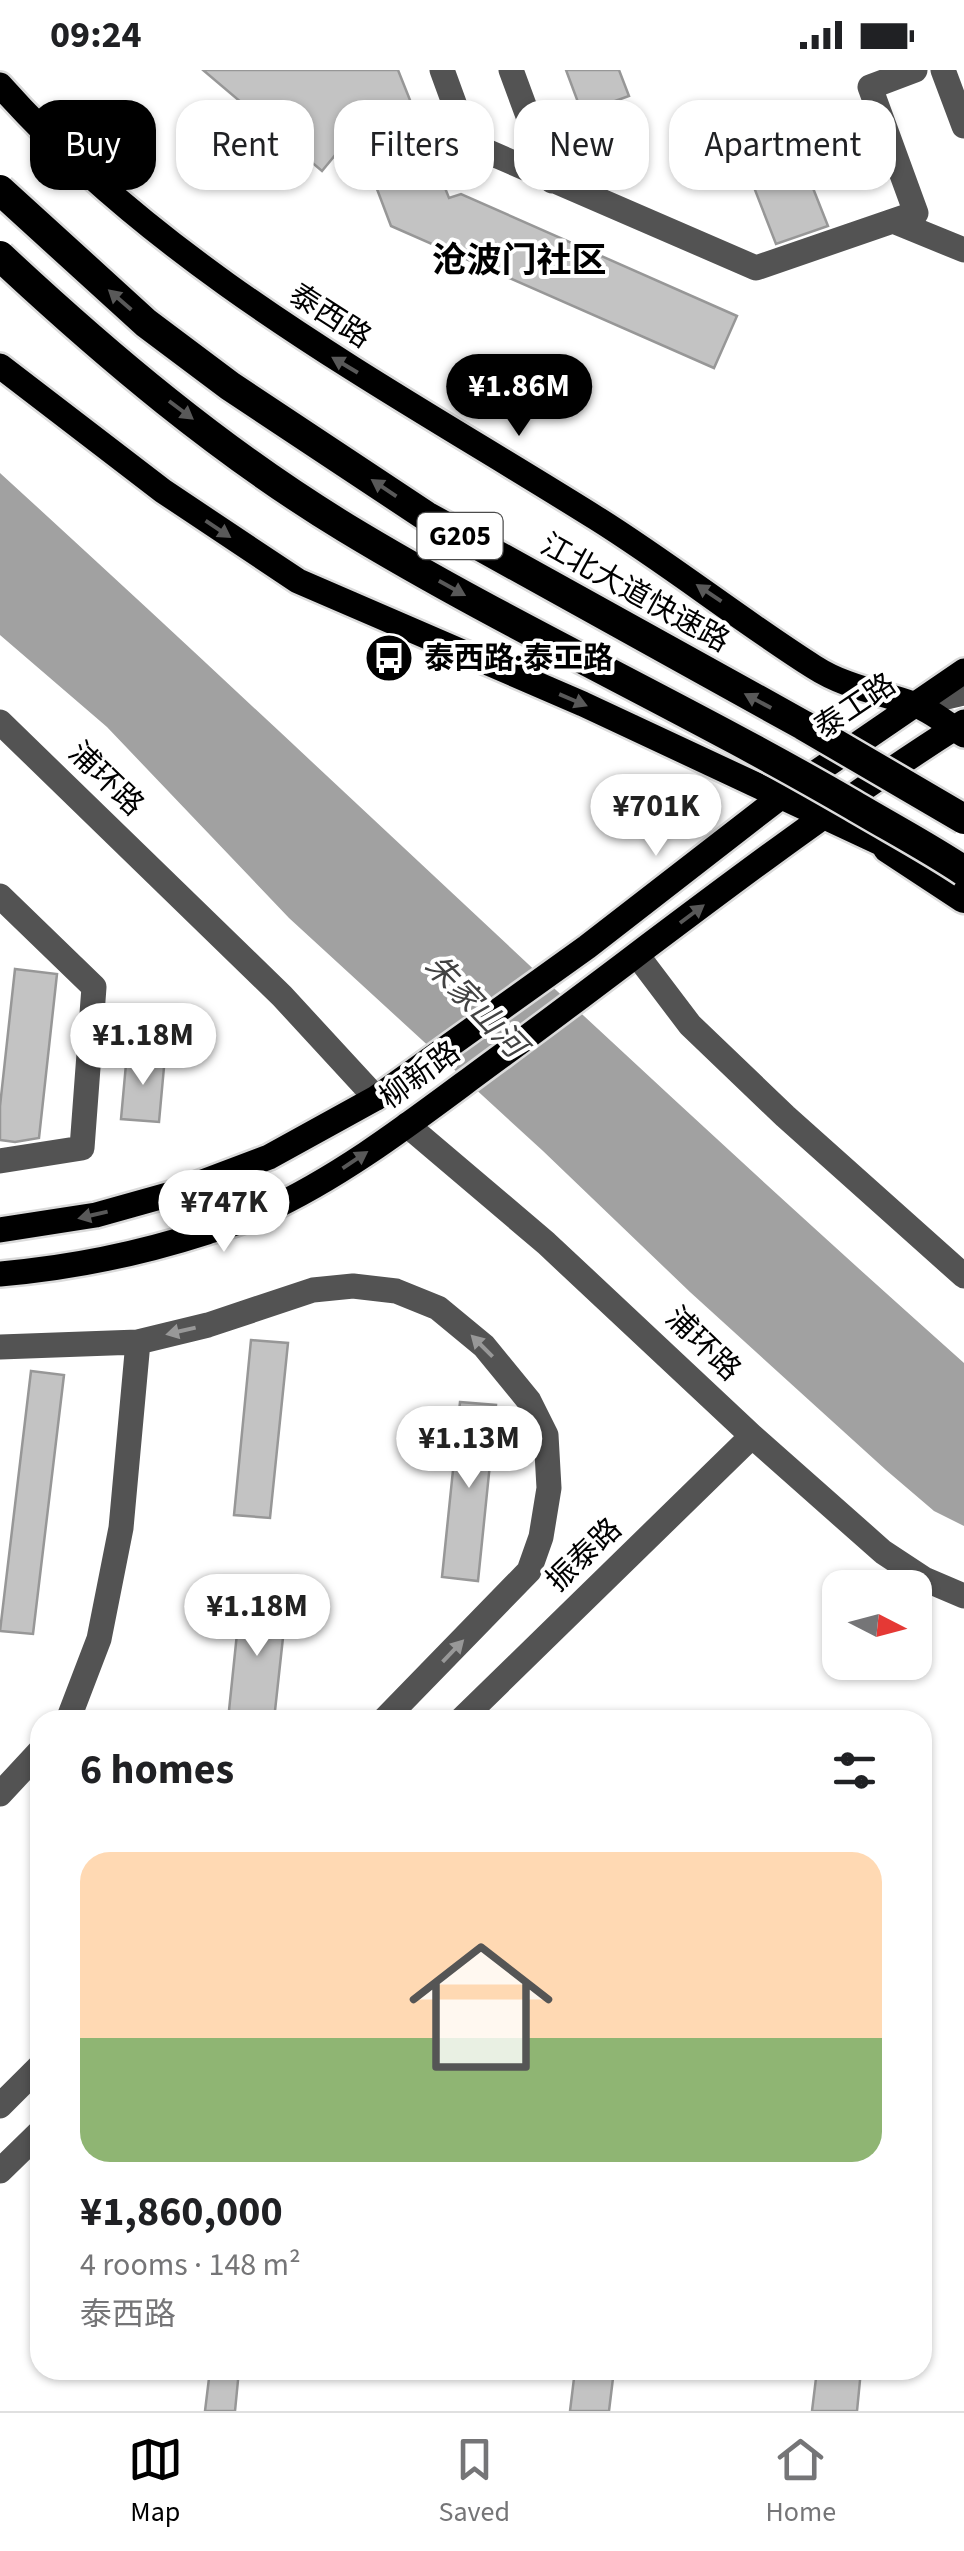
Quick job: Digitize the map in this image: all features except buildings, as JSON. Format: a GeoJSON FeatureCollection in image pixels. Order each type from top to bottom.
{"type":"FeatureCollection","features":[{"type":"Feature","properties":{"kind":"highway","name":"江北大道快速路"},"geometry":{"type":"LineString","coordinates":[[0,190],[146,323],[230,386],[426,516],[964,819]]}},
{"type":"Feature","properties":{"kind":"highway","name":"G205"},"geometry":{"type":"LineString","coordinates":[[0,256],[126,368],[344,527],[774,759],[964,871]]}},
{"type":"Feature","properties":{"kind":"highway"},"geometry":{"type":"LineString","coordinates":[[888,848],[964,898]]}},
{"type":"Feature","properties":{"kind":"main road","name":"泰西路"},"geometry":{"type":"LineString","coordinates":[[0,85],[27,116],[112,194],[204,271],[308,342],[599,520],[817,669],[864,691],[916,704],[961,729]]}},
{"type":"Feature","properties":{"kind":"main road"},"geometry":{"type":"LineString","coordinates":[[0,366],[162,492],[298,581],[583,704],[783,795],[888,848],[964,879]]}},
{"type":"Feature","properties":{"kind":"main road","name":"泰工路"},"geometry":{"type":"LineString","coordinates":[[783,795],[964,671]]}},
{"type":"Feature","properties":{"kind":"main road"},"geometry":{"type":"LineString","coordinates":[[824,815],[961,729]]}},
{"type":"Feature","properties":{"kind":"main road","name":"柳新路"},"geometry":{"type":"LineString","coordinates":[[0,1230],[96,1216],[269,1158],[376,1098],[783,795]]}},
{"type":"Feature","properties":{"kind":"main road","name":"柳新路"},"geometry":{"type":"LineString","coordinates":[[0,1274],[52,1270],[116,1258],[262,1214],[329,1178],[586,994],[824,815]]}},
{"type":"Feature","properties":{"kind":"street"},"geometry":{"type":"LineString","coordinates":[[442,70],[471,142],[514,163]]}},
{"type":"Feature","properties":{"kind":"street"},"geometry":{"type":"LineString","coordinates":[[511,70],[522,100]]}},
{"type":"Feature","properties":{"kind":"street"},"geometry":{"type":"LineString","coordinates":[[573,190],[756,268],[894,221],[916,213],[870,87],[915,70]]}},
{"type":"Feature","properties":{"kind":"street"},"geometry":{"type":"LineString","coordinates":[[943,70],[964,126]]}},
{"type":"Feature","properties":{"kind":"street"},"geometry":{"type":"LineString","coordinates":[[894,221],[964,250]]}},
{"type":"Feature","properties":{"kind":"street","name":"泰西路"},"geometry":{"type":"LineString","coordinates":[[916,704],[964,693]]}},
{"type":"Feature","properties":{"kind":"street","name":"浦环路"},"geometry":{"type":"LineString","coordinates":[[0,722],[282,996],[376,1098]]}},
{"type":"Feature","properties":{"kind":"street"},"geometry":{"type":"LineString","coordinates":[[0,896],[94,987],[82,1148],[0,1161]]}},
{"type":"Feature","properties":{"kind":"street"},"geometry":{"type":"LineString","coordinates":[[637,956],[690,1024],[964,1276]]}},
{"type":"Feature","properties":{"kind":"street","name":"浦环路"},"geometry":{"type":"LineString","coordinates":[[406,1125],[559,1254],[752,1436],[883,1552],[924,1580],[964,1596]]}},
{"type":"Feature","properties":{"kind":"street"},"geometry":{"type":"LineString","coordinates":[[0,1347],[138,1342],[208,1325],[313,1290],[352,1286],[396,1291],[438,1308],[484,1346],[529,1401],[546,1435],[549,1488],[542,1537],[529,1571],[394,1710]]}},
{"type":"Feature","properties":{"kind":"street"},"geometry":{"type":"LineString","coordinates":[[72,1710],[99,1639],[121,1528],[138,1342]]}},
{"type":"Feature","properties":{"kind":"street","name":"振泰路"},"geometry":{"type":"LineString","coordinates":[[471,1710],[752,1436]]}},
{"type":"Feature","properties":{"kind":"street"},"geometry":{"type":"LineString","coordinates":[[0,1794],[30,1762]]}},
{"type":"Feature","properties":{"kind":"street"},"geometry":{"type":"LineString","coordinates":[[0,2106],[30,2076]]}},
{"type":"Feature","properties":{"kind":"street"},"geometry":{"type":"LineString","coordinates":[[0,2171],[30,2142]]}},
{"type":"Feature","properties":{"kind":"water","name":"朱家山河"},"geometry":{"type":"Polygon","coordinates":[[[0,473],[721,1143],[964,1363],[964,1526],[934,1511],[690,1292],[289,918],[107,727],[0,635],[0,473]]]}},
{"type":"Feature","properties":{"kind":"place","name":"泰西路·泰工路"},"geometry":{"type":"Point","coordinates":[389,658]}},
{"type":"Feature","properties":{"kind":"district","name":"沧波门社区"},"geometry":{"type":"Point","coordinates":[519,261]}}]}
